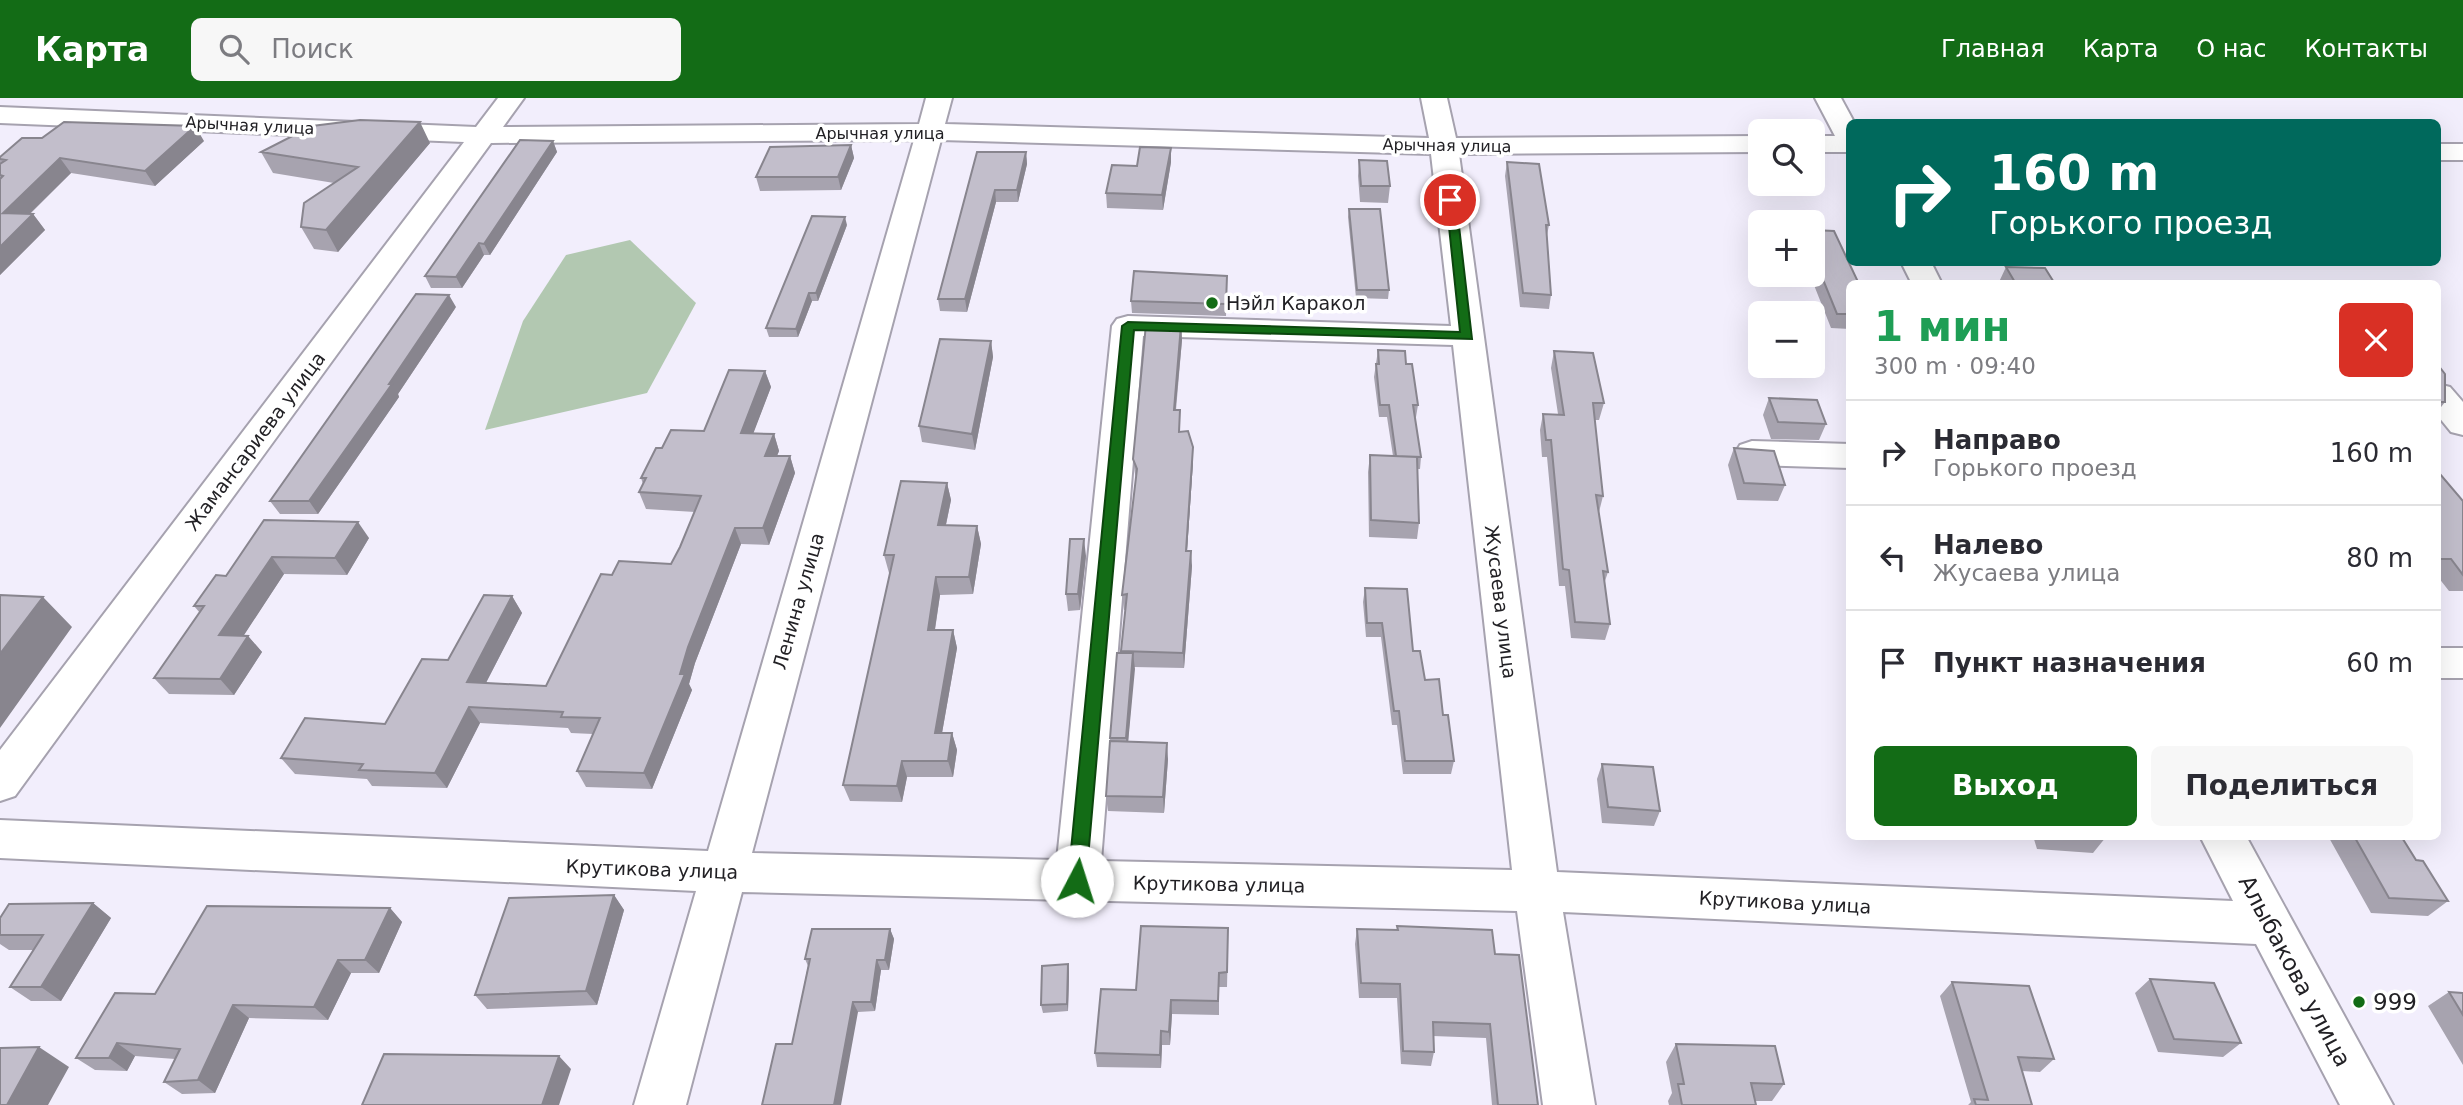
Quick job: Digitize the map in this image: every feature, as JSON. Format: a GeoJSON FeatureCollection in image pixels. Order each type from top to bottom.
{"type":"FeatureCollection","features":[{"type":"Feature","properties":{"kind":"street"},"geometry":{"type":"LineString","coordinates":[[28,140],[76,98]]}},
{"type":"Feature","properties":{"kind":"street","name":"Жамансариева улица"},"geometry":{"type":"LineString","coordinates":[[0,783],[511,98]]}},
{"type":"Feature","properties":{"kind":"street","name":"Жусаева улица"},"geometry":{"type":"LineString","coordinates":[[1434,98],[1444,146],[1537,891],[1569,1105]]}},
{"type":"Feature","properties":{"kind":"street"},"geometry":{"type":"LineString","coordinates":[[1828,98],[1846,133]]}},
{"type":"Feature","properties":{"kind":"street","name":"Арычная улица"},"geometry":{"type":"LineString","coordinates":[[0,115],[483,135],[934,115],[1444,146],[1748,144]]}},
{"type":"Feature","properties":{"kind":"street","name":"Ленина улица"},"geometry":{"type":"LineString","coordinates":[[660,1105],[934,115]]}},
{"type":"Feature","properties":{"kind":"street"},"geometry":{"type":"LineString","coordinates":[[1825,143],[1846,141]]}},
{"type":"Feature","properties":{"kind":"street"},"geometry":{"type":"LineString","coordinates":[[2441,152],[2463,152]]}},
{"type":"Feature","properties":{"kind":"street"},"geometry":{"type":"LineString","coordinates":[[1077,881],[1128,326],[1468,336]]}},
{"type":"Feature","properties":{"kind":"street"},"geometry":{"type":"LineString","coordinates":[[2441,384],[2463,384]]}},
{"type":"Feature","properties":{"kind":"street"},"geometry":{"type":"LineString","coordinates":[[2441,398],[2463,424]]}},
{"type":"Feature","properties":{"kind":"street"},"geometry":{"type":"LineString","coordinates":[[1752,453],[1846,456]]}},
{"type":"Feature","properties":{"kind":"street"},"geometry":{"type":"LineString","coordinates":[[2441,663],[2463,663]]}},
{"type":"Feature","properties":{"kind":"street","name":"Крутикова улица"},"geometry":{"type":"LineString","coordinates":[[0,839],[723,872],[1537,891],[2269,924]]}},
{"type":"Feature","properties":{"kind":"street","name":"Алыбакова улица"},"geometry":{"type":"LineString","coordinates":[[2224,840],[2367,1105]]}},
{"type":"Feature","properties":{"kind":"green space"},"geometry":{"type":"Polygon","coordinates":[[[630,240],[696,303],[647,393],[485,430],[523,321],[566,255],[630,240]]]}},
{"type":"Feature","properties":{"kind":"building"},"geometry":{"type":"Polygon","coordinates":[[[360,120],[420,122],[326,230],[301,227],[304,203],[358,167],[261,152],[312,126],[360,120]]]}},
{"type":"Feature","properties":{"kind":"building"},"geometry":{"type":"Polygon","coordinates":[[[64,122],[195,126],[145,171],[60,158],[3,213],[33,214],[0,247],[0,179],[3,176],[0,175],[0,164],[6,160],[0,157],[22,138],[42,138],[64,122]]]}},
{"type":"Feature","properties":{"kind":"building"},"geometry":{"type":"Polygon","coordinates":[[[520,140],[553,141],[484,244],[479,243],[456,277],[425,276],[520,140]]]}},
{"type":"Feature","properties":{"kind":"building"},"geometry":{"type":"Polygon","coordinates":[[[851,145],[838,177],[756,177],[770,147],[851,145]]]}},
{"type":"Feature","properties":{"kind":"building"},"geometry":{"type":"Polygon","coordinates":[[[1140,147],[1171,148],[1162,195],[1106,193],[1112,165],[1137,166],[1140,147]]]}},
{"type":"Feature","properties":{"kind":"building"},"geometry":{"type":"Polygon","coordinates":[[[977,152],[1026,152],[1017,190],[995,190],[965,299],[938,299],[977,152]]]}},
{"type":"Feature","properties":{"kind":"building"},"geometry":{"type":"Polygon","coordinates":[[[1359,160],[1387,161],[1390,186],[1361,186],[1359,160]]]}},
{"type":"Feature","properties":{"kind":"building"},"geometry":{"type":"Polygon","coordinates":[[[1507,162],[1539,164],[1549,225],[1546,225],[1551,295],[1523,293],[1507,162]]]}},
{"type":"Feature","properties":{"kind":"building"},"geometry":{"type":"Polygon","coordinates":[[[1349,209],[1380,209],[1389,290],[1357,290],[1349,209]]]}},
{"type":"Feature","properties":{"kind":"building"},"geometry":{"type":"Polygon","coordinates":[[[812,216],[845,217],[816,293],[809,293],[796,329],[766,328],[812,216]]]}},
{"type":"Feature","properties":{"kind":"building"},"geometry":{"type":"Polygon","coordinates":[[[1825,231],[1834,231],[1846,256],[1846,266],[1851,266],[1857,280],[1846,280],[1846,314],[1837,314],[1825,284],[1825,231]]]}},
{"type":"Feature","properties":{"kind":"building"},"geometry":{"type":"Polygon","coordinates":[[[2006,267],[2045,268],[2052,280],[2014,280],[2006,267]]]}},
{"type":"Feature","properties":{"kind":"building"},"geometry":{"type":"Polygon","coordinates":[[[1134,271],[1227,276],[1226,304],[1131,301],[1134,271]]]}},
{"type":"Feature","properties":{"kind":"building"},"geometry":{"type":"Polygon","coordinates":[[[416,294],[449,295],[389,384],[392,384],[309,501],[270,501],[416,294]]]}},
{"type":"Feature","properties":{"kind":"building"},"geometry":{"type":"Polygon","coordinates":[[[1146,324],[1181,325],[1174,410],[1180,410],[1179,432],[1188,431],[1193,447],[1186,551],[1191,551],[1183,653],[1121,651],[1127,594],[1122,595],[1137,469],[1133,459],[1146,324]]]}},
{"type":"Feature","properties":{"kind":"building"},"geometry":{"type":"Polygon","coordinates":[[[940,339],[991,341],[972,434],[919,426],[940,339]]]}},
{"type":"Feature","properties":{"kind":"building"},"geometry":{"type":"Polygon","coordinates":[[[1378,350],[1405,351],[1406,364],[1412,364],[1418,405],[1413,405],[1421,457],[1396,456],[1389,405],[1380,405],[1376,364],[1379,364],[1378,350]]]}},
{"type":"Feature","properties":{"kind":"building"},"geometry":{"type":"Polygon","coordinates":[[[1554,351],[1593,353],[1604,403],[1593,403],[1603,496],[1596,495],[1608,572],[1603,571],[1610,624],[1575,622],[1569,570],[1563,569],[1551,440],[1546,440],[1543,414],[1564,415],[1554,351]]]}},
{"type":"Feature","properties":{"kind":"building"},"geometry":{"type":"Polygon","coordinates":[[[2441,369],[2445,374],[2445,402],[2441,402],[2441,369]]]}},
{"type":"Feature","properties":{"kind":"building"},"geometry":{"type":"Polygon","coordinates":[[[729,370],[765,371],[741,433],[774,434],[765,456],[790,456],[763,528],[735,528],[688,647],[680,674],[685,674],[644,773],[577,771],[600,718],[561,717],[563,712],[469,707],[435,773],[359,770],[363,764],[281,758],[305,718],[385,724],[422,659],[448,660],[484,595],[512,596],[467,682],[546,686],[601,574],[612,575],[619,561],[671,564],[701,496],[639,492],[646,478],[641,478],[656,448],[662,448],[671,430],[704,431],[729,370]]]}},
{"type":"Feature","properties":{"kind":"building"},"geometry":{"type":"Polygon","coordinates":[[[1769,398],[1817,400],[1826,424],[1778,422],[1769,398]]]}},
{"type":"Feature","properties":{"kind":"building"},"geometry":{"type":"Polygon","coordinates":[[[1734,448],[1774,451],[1785,485],[1744,483],[1734,448]]]}},
{"type":"Feature","properties":{"kind":"building"},"geometry":{"type":"Polygon","coordinates":[[[1370,455],[1417,457],[1419,523],[1371,520],[1370,455]]]}},
{"type":"Feature","properties":{"kind":"building"},"geometry":{"type":"Polygon","coordinates":[[[2441,475],[2463,501],[2463,575],[2451,559],[2441,559],[2441,475]]]}},
{"type":"Feature","properties":{"kind":"building"},"geometry":{"type":"Polygon","coordinates":[[[901,481],[947,483],[938,525],[977,526],[969,577],[936,577],[928,630],[953,630],[935,733],[952,733],[948,761],[902,761],[897,786],[843,785],[894,555],[884,555],[901,481]]]}},
{"type":"Feature","properties":{"kind":"building"},"geometry":{"type":"Polygon","coordinates":[[[264,520],[358,522],[335,558],[272,557],[219,635],[248,636],[220,679],[154,678],[204,606],[194,606],[216,575],[226,576],[264,520]]]}},
{"type":"Feature","properties":{"kind":"building"},"geometry":{"type":"Polygon","coordinates":[[[1070,539],[1084,539],[1078,594],[1066,594],[1070,539]]]}},
{"type":"Feature","properties":{"kind":"building"},"geometry":{"type":"Polygon","coordinates":[[[1365,588],[1407,589],[1413,651],[1420,651],[1425,680],[1439,679],[1443,715],[1448,715],[1454,761],[1405,761],[1399,711],[1394,711],[1382,623],[1367,623],[1365,588]]]}},
{"type":"Feature","properties":{"kind":"building"},"geometry":{"type":"Polygon","coordinates":[[[0,595],[43,597],[0,654],[0,595]]]}},
{"type":"Feature","properties":{"kind":"building"},"geometry":{"type":"Polygon","coordinates":[[[1117,653],[1133,653],[1126,738],[1110,738],[1117,653]]]}},
{"type":"Feature","properties":{"kind":"building"},"geometry":{"type":"Polygon","coordinates":[[[1110,741],[1167,743],[1163,797],[1106,796],[1110,741]]]}},
{"type":"Feature","properties":{"kind":"building"},"geometry":{"type":"Polygon","coordinates":[[[1602,764],[1653,767],[1660,811],[1608,807],[1602,764]]]}},
{"type":"Feature","properties":{"kind":"building"},"geometry":{"type":"Polygon","coordinates":[[[2356,840],[2404,840],[2416,860],[2423,861],[2448,901],[2389,898],[2356,840]]]}},
{"type":"Feature","properties":{"kind":"building"},"geometry":{"type":"Polygon","coordinates":[[[614,895],[586,991],[475,995],[509,898],[614,895]]]}},
{"type":"Feature","properties":{"kind":"building"},"geometry":{"type":"Polygon","coordinates":[[[93,903],[41,987],[10,987],[43,935],[0,935],[0,918],[9,904],[93,903]]]}},
{"type":"Feature","properties":{"kind":"building"},"geometry":{"type":"Polygon","coordinates":[[[207,906],[390,908],[365,960],[338,960],[314,1007],[233,1005],[198,1080],[164,1082],[180,1049],[117,1043],[109,1058],[76,1058],[115,993],[155,994],[207,906]]]}},
{"type":"Feature","properties":{"kind":"building"},"geometry":{"type":"Polygon","coordinates":[[[1141,926],[1228,928],[1227,972],[1219,973],[1218,1001],[1171,1000],[1169,1032],[1161,1031],[1160,1055],[1095,1053],[1101,989],[1136,990],[1141,926]]]}},
{"type":"Feature","properties":{"kind":"building"},"geometry":{"type":"Polygon","coordinates":[[[1397,926],[1492,930],[1495,954],[1519,955],[1538,1105],[1498,1105],[1490,1024],[1433,1022],[1434,1052],[1403,1051],[1400,984],[1361,983],[1357,929],[1398,930],[1397,926]]]}},
{"type":"Feature","properties":{"kind":"building"},"geometry":{"type":"Polygon","coordinates":[[[812,929],[890,929],[885,960],[877,960],[871,1002],[853,1002],[834,1105],[762,1105],[776,1044],[792,1044],[810,959],[805,959],[812,929]]]}},
{"type":"Feature","properties":{"kind":"building"},"geometry":{"type":"Polygon","coordinates":[[[1068,964],[1067,1004],[1041,1005],[1042,966],[1068,964]]]}},
{"type":"Feature","properties":{"kind":"building"},"geometry":{"type":"Polygon","coordinates":[[[2150,979],[2214,983],[2241,1043],[2174,1039],[2150,979]]]}},
{"type":"Feature","properties":{"kind":"building"},"geometry":{"type":"Polygon","coordinates":[[[1952,982],[2029,986],[2054,1059],[2018,1057],[2032,1105],[1976,1105],[1974,1099],[1988,1100],[1952,982]]]}},
{"type":"Feature","properties":{"kind":"building"},"geometry":{"type":"Polygon","coordinates":[[[2449,992],[2463,993],[2463,1015],[2449,992]]]}},
{"type":"Feature","properties":{"kind":"building"},"geometry":{"type":"Polygon","coordinates":[[[1676,1044],[1775,1046],[1784,1084],[1751,1083],[1756,1105],[1682,1105],[1678,1084],[1684,1084],[1676,1044]]]}},
{"type":"Feature","properties":{"kind":"building"},"geometry":{"type":"Polygon","coordinates":[[[39,1047],[7,1105],[0,1105],[0,1048],[39,1047]]]}},
{"type":"Feature","properties":{"kind":"building"},"geometry":{"type":"Polygon","coordinates":[[[384,1054],[559,1056],[542,1105],[362,1105],[384,1054]]]}},
{"type":"Feature","properties":{"kind":"place","name":"Нэйл Каракол"},"geometry":{"type":"Point","coordinates":[1212,303]}},
{"type":"Feature","properties":{"kind":"place","name":"999"},"geometry":{"type":"Point","coordinates":[2359,1002]}},
{"type":"Feature","properties":{"kind":"route"},"geometry":{"type":"LineString","coordinates":[[1077,881],[1128,326],[1468,336],[1450,200]]}}]}
